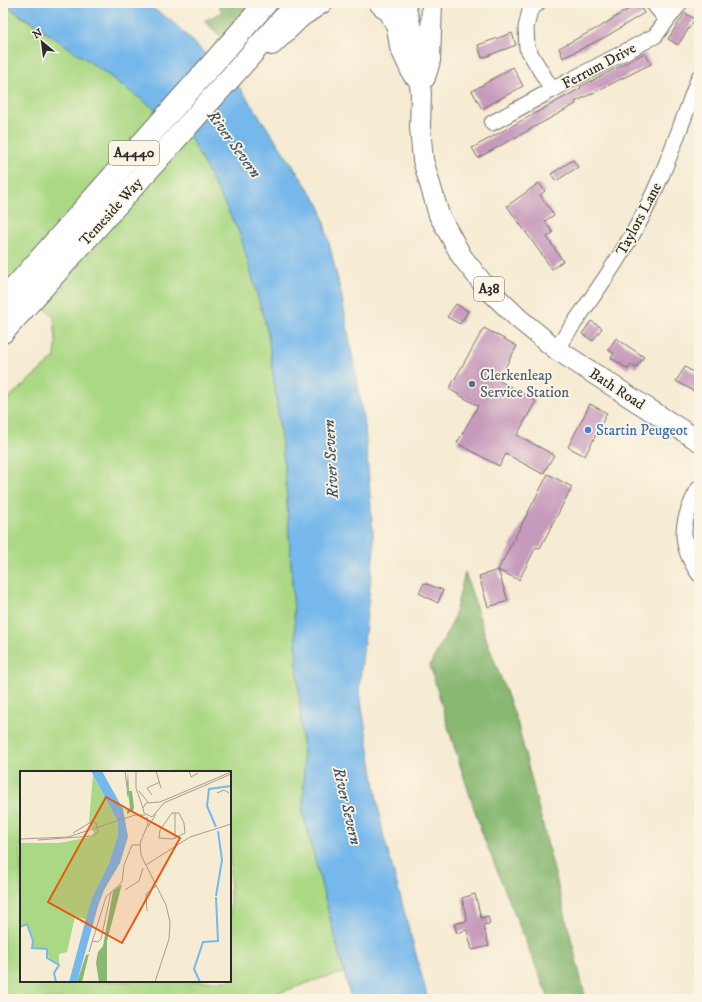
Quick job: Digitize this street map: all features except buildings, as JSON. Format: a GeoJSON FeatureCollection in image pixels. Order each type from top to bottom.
{"type":"FeatureCollection","features":[{"type":"Feature","properties":{"kind":"highway","name":"Temeside Way"},"geometry":{"type":"LineString","coordinates":[[3,332],[214,96],[268,43],[300,3]]}},
{"type":"Feature","properties":{"kind":"highway","name":"Temeside Way"},"geometry":{"type":"LineString","coordinates":[[5,298],[263,7]]}},
{"type":"Feature","properties":{"kind":"main road"},"geometry":{"type":"LineString","coordinates":[[268,43],[322,3]]}},
{"type":"Feature","properties":{"kind":"main road"},"geometry":{"type":"LineString","coordinates":[[379,3],[390,13],[397,27],[400,47],[421,93]]}},
{"type":"Feature","properties":{"kind":"main road","name":"A38"},"geometry":{"type":"LineString","coordinates":[[403,3],[405,5],[414,35],[421,93],[420,127],[423,160],[439,215],[462,257],[485,286],[519,319],[556,349]]}},
{"type":"Feature","properties":{"kind":"main road","name":"A38"},"geometry":{"type":"LineString","coordinates":[[421,93],[430,61],[432,3]]}},
{"type":"Feature","properties":{"kind":"main road","name":"Bath Road"},"geometry":{"type":"LineString","coordinates":[[556,349],[636,402],[699,441]]}},
{"type":"Feature","properties":{"kind":"street","name":"Ferrum Drive"},"geometry":{"type":"LineString","coordinates":[[538,3],[530,10],[526,28],[527,48],[552,90],[656,36],[680,3]]}},
{"type":"Feature","properties":{"kind":"street"},"geometry":{"type":"LineString","coordinates":[[653,3],[667,20]]}},
{"type":"Feature","properties":{"kind":"street","name":"Taylors Lane"},"geometry":{"type":"LineString","coordinates":[[556,349],[624,250],[650,202],[699,78]]}},
{"type":"Feature","properties":{"kind":"street"},"geometry":{"type":"LineString","coordinates":[[492,122],[552,90]]}},
{"type":"Feature","properties":{"kind":"street"},"geometry":{"type":"LineString","coordinates":[[699,488],[692,501],[683,525],[689,558],[699,574]]}},
{"type":"Feature","properties":{"kind":"green space"},"geometry":{"type":"Polygon","coordinates":[[[217,3],[250,3],[224,40],[204,21],[222,12],[217,3]]]}},
{"type":"Feature","properties":{"kind":"green space"},"geometry":{"type":"Polygon","coordinates":[[[3,4],[86,59],[188,133],[240,234],[268,333],[285,470],[304,771],[303,813],[344,973],[322,978],[257,999],[3,999],[3,403],[55,357],[56,342],[54,317],[3,271],[3,4]]]}},
{"type":"Feature","properties":{"kind":"green space"},"geometry":{"type":"Polygon","coordinates":[[[465,572],[487,641],[517,721],[586,999],[549,999],[483,836],[430,665],[453,621],[465,572]]]}},
{"type":"Feature","properties":{"kind":"water","name":"River Severn"},"geometry":{"type":"Polygon","coordinates":[[[3,3],[144,3],[172,21],[240,88],[320,206],[341,293],[365,428],[374,548],[359,689],[382,830],[428,999],[351,999],[303,813],[304,771],[285,470],[268,333],[240,234],[188,133],[86,59],[3,3]]]}},
{"type":"Feature","properties":{"kind":"place","name":"Clerkenleap Service Station"},"geometry":{"type":"Point","coordinates":[472,384]}},
{"type":"Feature","properties":{"kind":"place","name":"Startin Peugeot"},"geometry":{"type":"Point","coordinates":[588,430]}}]}
